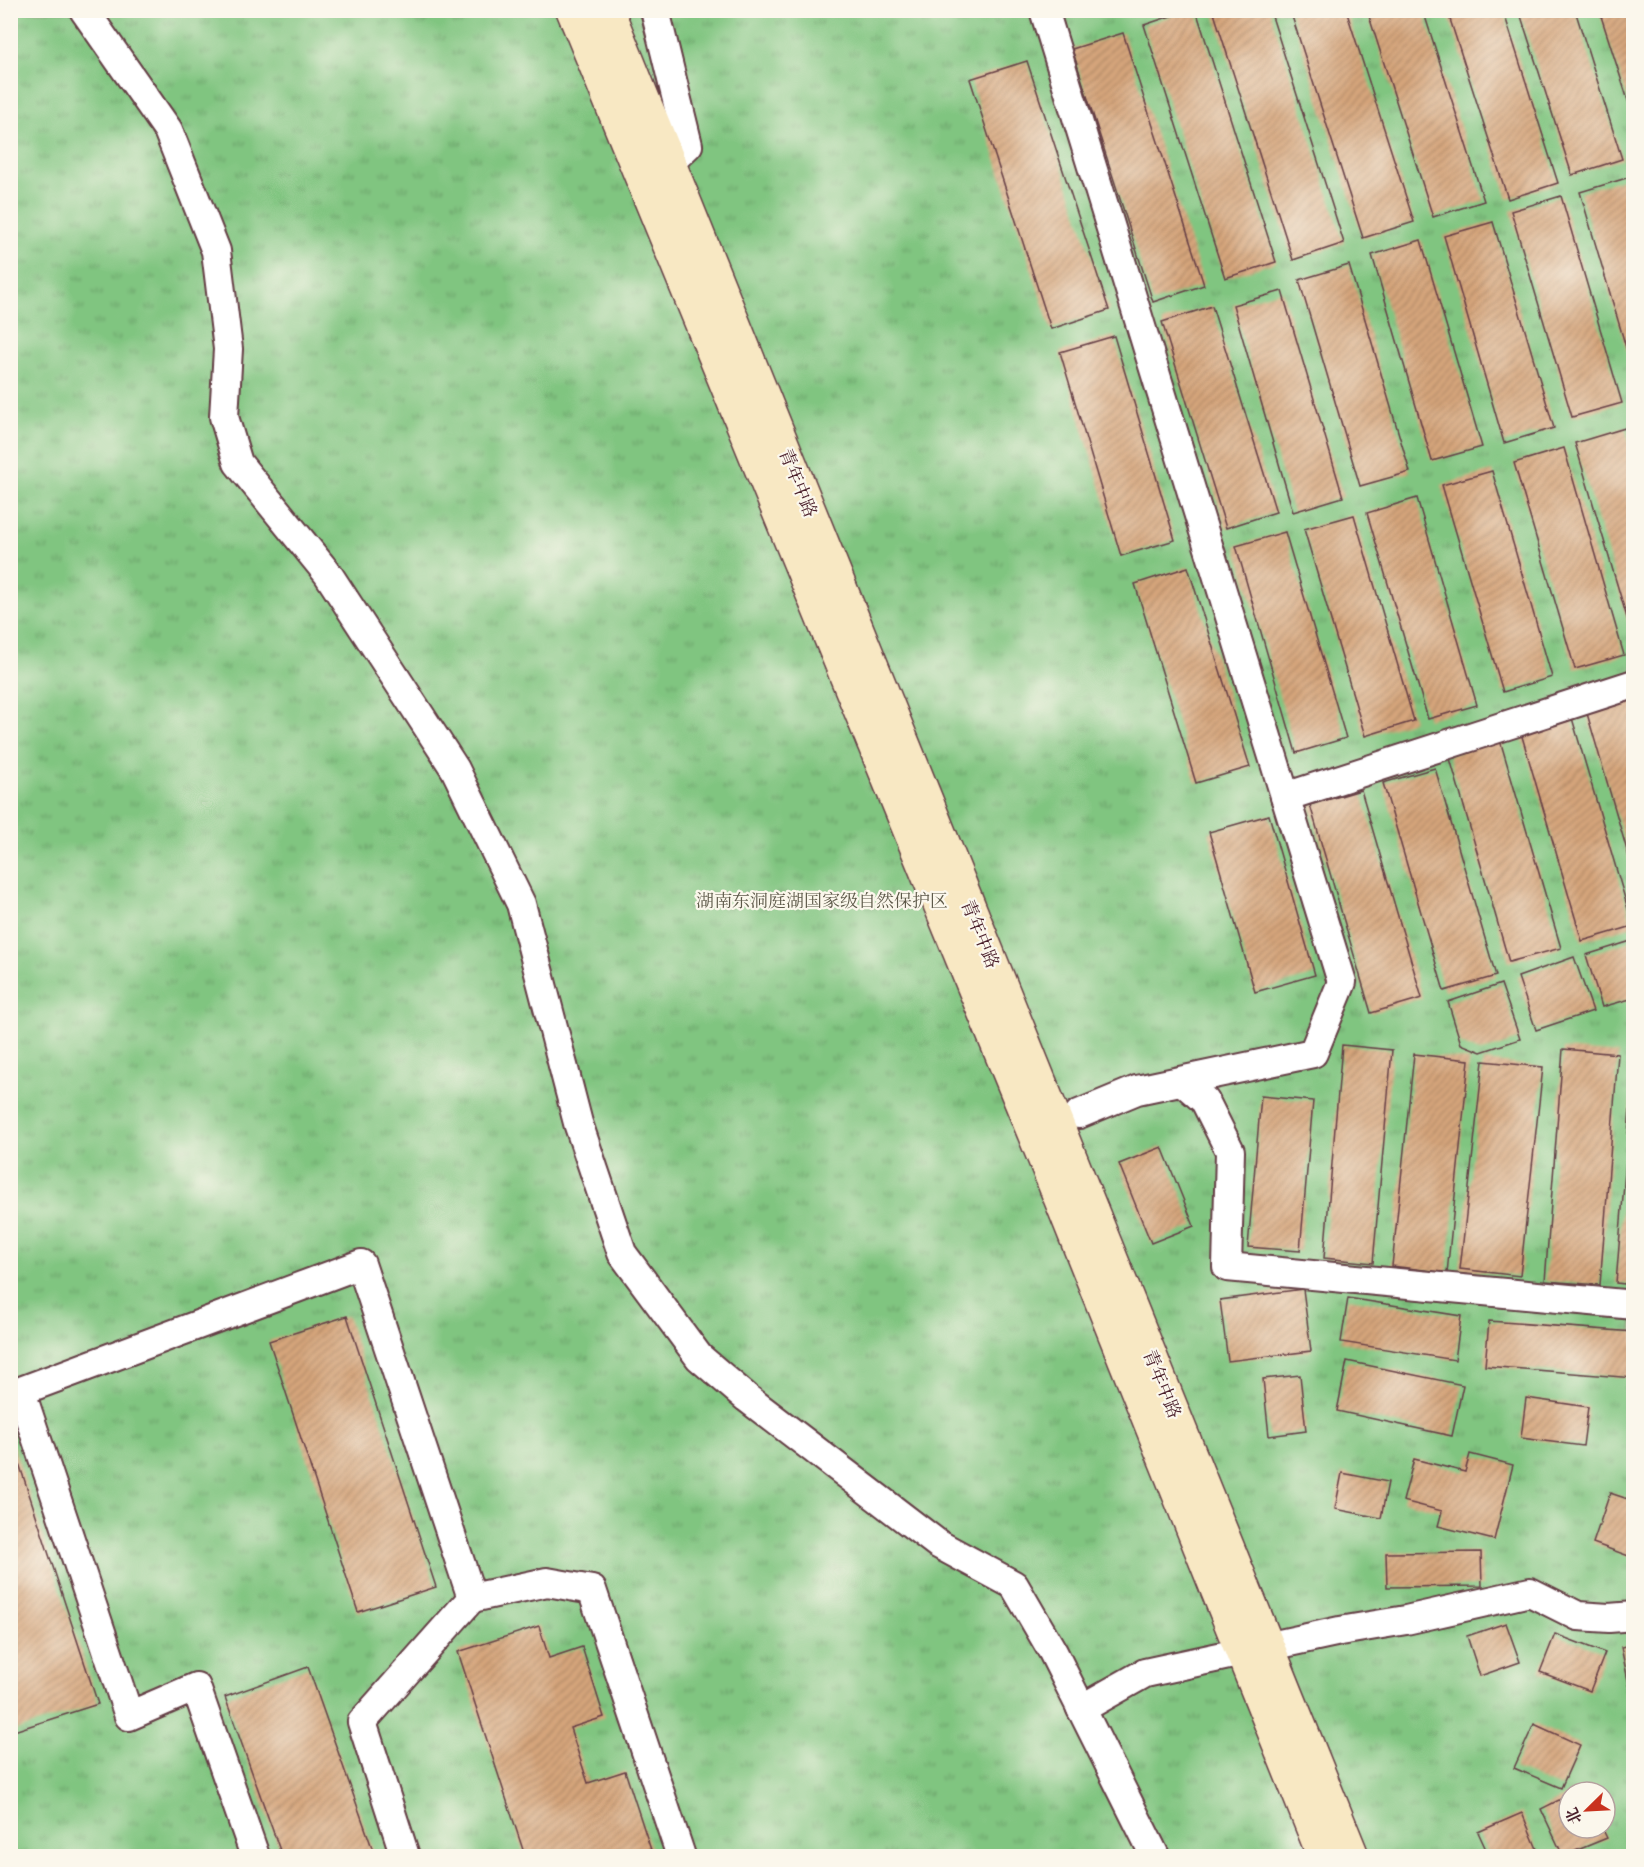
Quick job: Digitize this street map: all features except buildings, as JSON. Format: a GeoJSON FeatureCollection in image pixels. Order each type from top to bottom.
{"type":"FeatureCollection","features":[{"type":"Feature","properties":{"kind":"main road"},"geometry":{"type":"LineString","coordinates":[[573,10],[1050,1171],[1255,1650],[1324,1857]]}},
{"type":"Feature","properties":{"kind":"main road","name":"青年中路"},"geometry":{"type":"LineString","coordinates":[[607,10],[1255,1650],[1352,1857]]}},
{"type":"Feature","properties":{"kind":"street"},"geometry":{"type":"LineString","coordinates":[[84,10],[168,130],[216,250],[228,349],[224,417],[238,463],[328,574],[455,769],[521,904],[578,1122],[622,1253],[699,1357],[747,1398],[938,1544],[1014,1585],[1081,1709],[1155,1857]]}},
{"type":"Feature","properties":{"kind":"street"},"geometry":{"type":"LineString","coordinates":[[655,10],[688,145],[669,163]]}},
{"type":"Feature","properties":{"kind":"street"},"geometry":{"type":"LineString","coordinates":[[1044,10],[1342,982],[1313,1053],[1137,1090],[1078,1114]]}},
{"type":"Feature","properties":{"kind":"street"},"geometry":{"type":"LineString","coordinates":[[1285,796],[1634,684]]}},
{"type":"Feature","properties":{"kind":"street"},"geometry":{"type":"LineString","coordinates":[[1182,1081],[1204,1101],[1230,1151],[1227,1267],[1634,1305]]}},
{"type":"Feature","properties":{"kind":"street"},"geometry":{"type":"LineString","coordinates":[[255,1857],[196,1686],[129,1716],[16,1394],[361,1264],[472,1598]]}},
{"type":"Feature","properties":{"kind":"street"},"geometry":{"type":"LineString","coordinates":[[405,1857],[362,1722],[472,1598],[547,1582],[592,1590],[681,1857]]}},
{"type":"Feature","properties":{"kind":"street"},"geometry":{"type":"LineString","coordinates":[[1081,1709],[1144,1673],[1340,1631],[1406,1620],[1530,1592],[1578,1616],[1609,1618],[1634,1616]]}},
{"type":"Feature","properties":{"kind":"green space","name":"湖南东洞庭湖国家级自然保护区"},"geometry":{"type":"Polygon","coordinates":[[[11,11],[1633,11],[1633,1856],[11,1856],[11,11]]]}}]}
